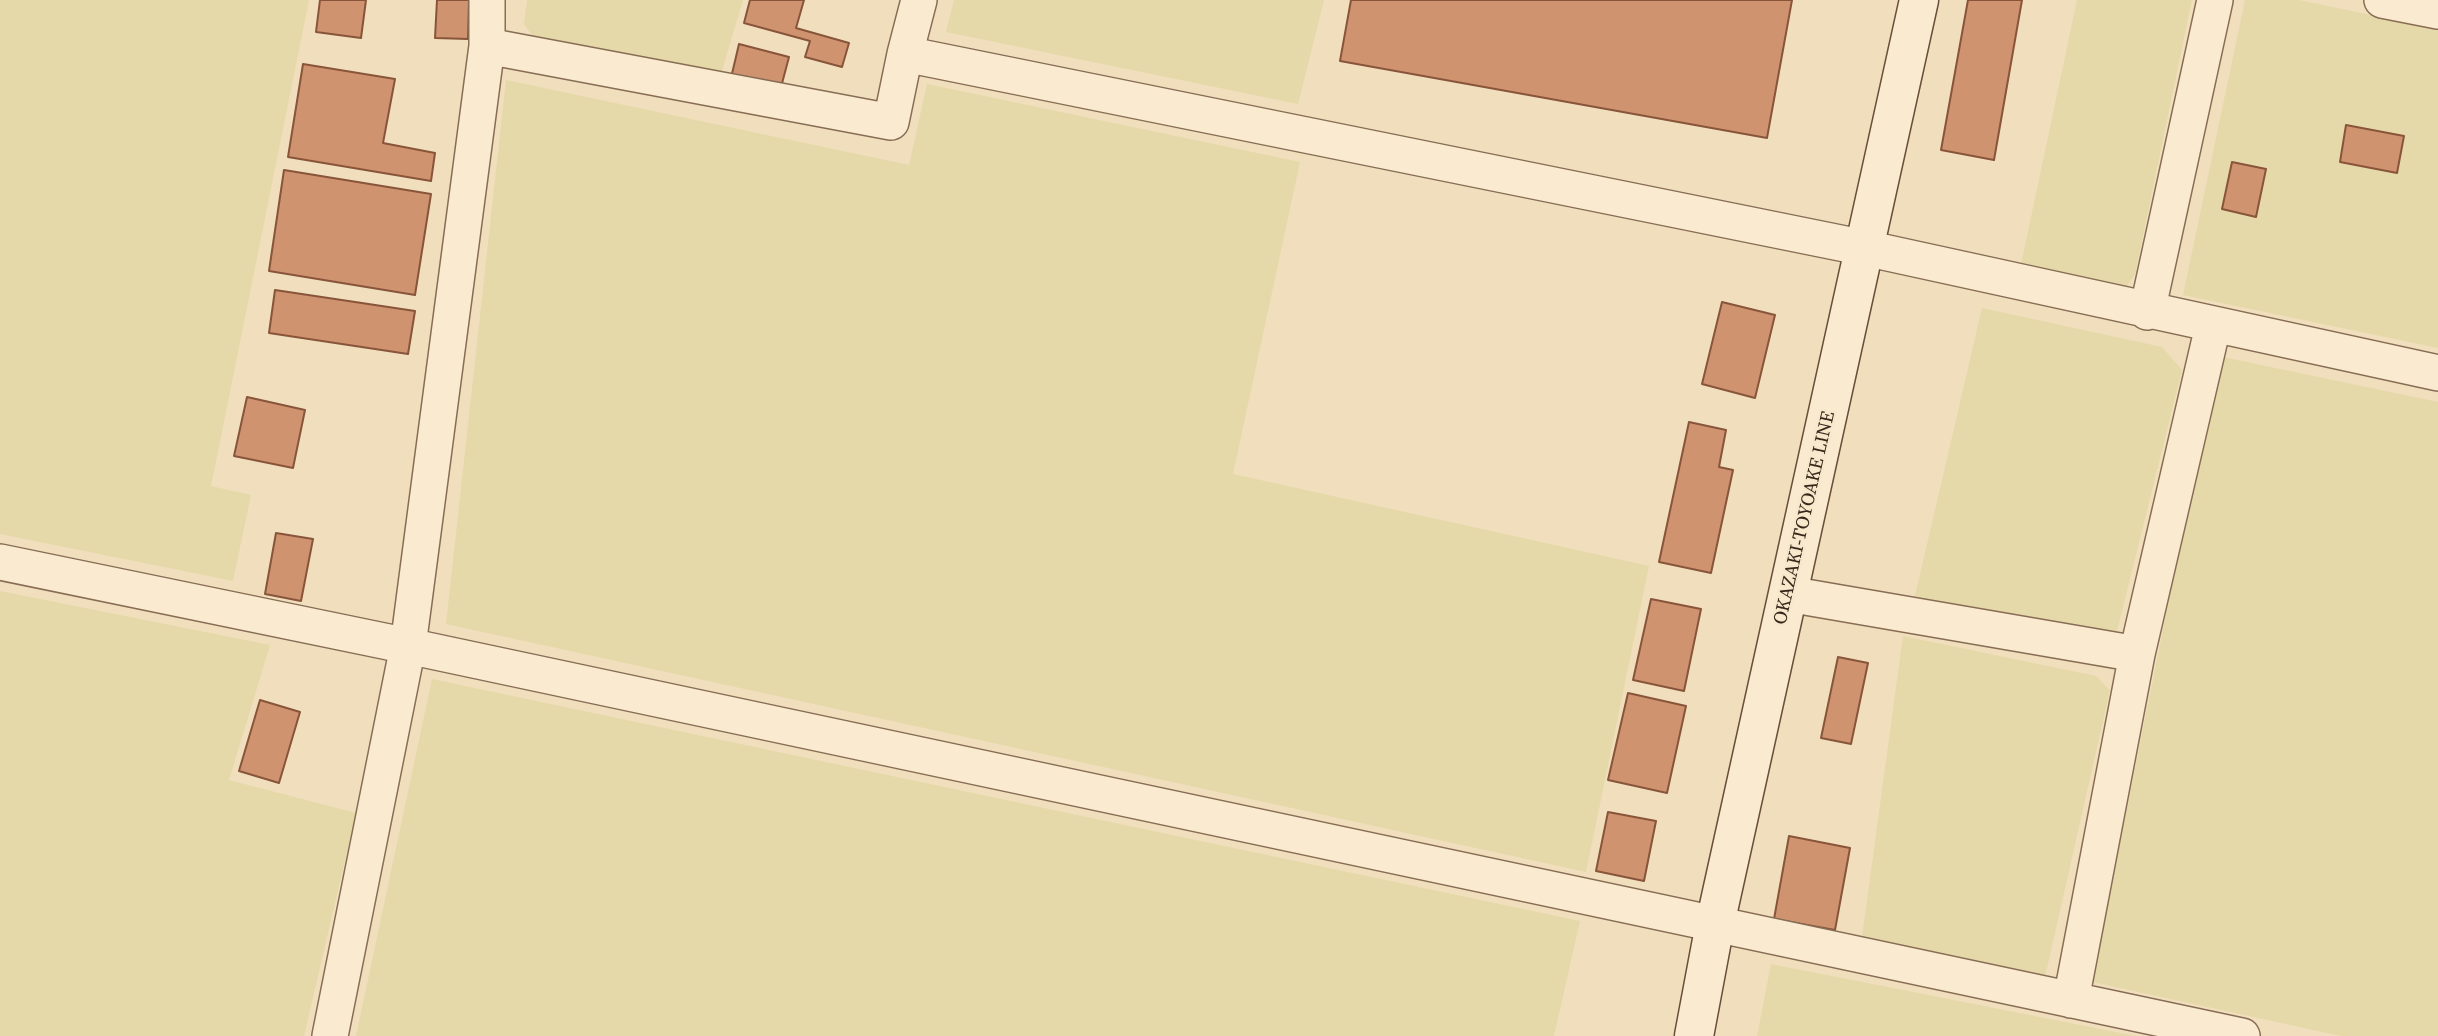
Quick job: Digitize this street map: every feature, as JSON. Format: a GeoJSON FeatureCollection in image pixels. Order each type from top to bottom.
{"type":"FeatureCollection","features":[{"type":"Feature","properties":{"kind":"main road","name":"OKAZAKI-TOYOAKE LINE"},"geometry":{"type":"LineString","coordinates":[[1694,1036],[1715,923],[1919,0]]}},
{"type":"Feature","properties":{"kind":"street"},"geometry":{"type":"LineString","coordinates":[[330,1036],[408,646],[487,46],[487,0]]}},
{"type":"Feature","properties":{"kind":"street"},"geometry":{"type":"LineString","coordinates":[[487,46],[891,122],[919,0]]}},
{"type":"Feature","properties":{"kind":"street"},"geometry":{"type":"LineString","coordinates":[[2147,312],[2215,0]]}},
{"type":"Feature","properties":{"kind":"street"},"geometry":{"type":"LineString","coordinates":[[2382,0],[2438,11]]}},
{"type":"Feature","properties":{"kind":"street"},"geometry":{"type":"LineString","coordinates":[[905,54],[1865,248],[2147,312],[2438,373]]}},
{"type":"Feature","properties":{"kind":"street"},"geometry":{"type":"LineString","coordinates":[[2071,1000],[2137,654],[2213,326]]}},
{"type":"Feature","properties":{"kind":"street"},"geometry":{"type":"LineString","coordinates":[[0,562],[408,646],[2242,1036]]}},
{"type":"Feature","properties":{"kind":"street"},"geometry":{"type":"LineString","coordinates":[[1788,594],[2137,654]]}},
{"type":"Feature","properties":{"kind":"shaded area"},"geometry":{"type":"Polygon","coordinates":[[[0,0],[309,0],[211,486],[251,495],[233,581],[0,534],[0,0]]]}},
{"type":"Feature","properties":{"kind":"shaded area"},"geometry":{"type":"Polygon","coordinates":[[[527,0],[743,0],[721,74],[534,38],[524,24],[527,0]]]}},
{"type":"Feature","properties":{"kind":"shaded area"},"geometry":{"type":"Polygon","coordinates":[[[954,0],[1324,0],[1298,104],[946,32],[954,0]]]}},
{"type":"Feature","properties":{"kind":"shaded area"},"geometry":{"type":"Polygon","coordinates":[[[2077,0],[2192,0],[2135,274],[2122,293],[2020,269],[2077,0]]]}},
{"type":"Feature","properties":{"kind":"shaded area"},"geometry":{"type":"Polygon","coordinates":[[[2245,0],[2299,0],[2438,29],[2438,348],[2183,295],[2245,0]]]}},
{"type":"Feature","properties":{"kind":"shaded area"},"geometry":{"type":"Polygon","coordinates":[[[506,80],[909,165],[927,84],[1300,162],[1233,474],[1649,566],[1586,872],[446,624],[506,80]]]}},
{"type":"Feature","properties":{"kind":"shaded area"},"geometry":{"type":"Polygon","coordinates":[[[1982,308],[2162,347],[2182,370],[2115,639],[1914,600],[1982,308]]]}},
{"type":"Feature","properties":{"kind":"shaded area"},"geometry":{"type":"Polygon","coordinates":[[[2218,356],[2438,402],[2438,1036],[2341,1036],[2092,982],[2218,356]]]}},
{"type":"Feature","properties":{"kind":"shaded area"},"geometry":{"type":"Polygon","coordinates":[[[0,591],[270,645],[229,780],[356,813],[304,1036],[0,1036],[0,591]]]}},
{"type":"Feature","properties":{"kind":"shaded area"},"geometry":{"type":"Polygon","coordinates":[[[1903,636],[2096,676],[2110,690],[2045,977],[1862,937],[1903,636]]]}},
{"type":"Feature","properties":{"kind":"shaded area"},"geometry":{"type":"Polygon","coordinates":[[[432,679],[1580,921],[1554,1036],[356,1036],[432,679]]]}},
{"type":"Feature","properties":{"kind":"shaded area"},"geometry":{"type":"Polygon","coordinates":[[[1771,964],[2136,1036],[1757,1036],[1771,964]]]}},
{"type":"Feature","properties":{"kind":"building"},"geometry":{"type":"Polygon","coordinates":[[[320,0],[366,0],[361,38],[316,32],[320,0]]]}},
{"type":"Feature","properties":{"kind":"building"},"geometry":{"type":"Polygon","coordinates":[[[437,0],[469,0],[468,39],[435,38],[437,0]]]}},
{"type":"Feature","properties":{"kind":"building"},"geometry":{"type":"Polygon","coordinates":[[[750,0],[804,0],[796,28],[849,43],[842,67],[805,57],[810,41],[744,23],[750,0]]]}},
{"type":"Feature","properties":{"kind":"building"},"geometry":{"type":"Polygon","coordinates":[[[1351,0],[1792,0],[1767,138],[1340,61],[1351,0]]]}},
{"type":"Feature","properties":{"kind":"building"},"geometry":{"type":"Polygon","coordinates":[[[1968,0],[2022,0],[1994,160],[1941,150],[1968,0]]]}},
{"type":"Feature","properties":{"kind":"building"},"geometry":{"type":"Polygon","coordinates":[[[739,44],[789,57],[780,91],[731,78],[739,44]]]}},
{"type":"Feature","properties":{"kind":"building"},"geometry":{"type":"Polygon","coordinates":[[[303,64],[395,79],[383,143],[435,153],[431,181],[288,157],[303,64]]]}},
{"type":"Feature","properties":{"kind":"building"},"geometry":{"type":"Polygon","coordinates":[[[2346,125],[2404,136],[2397,173],[2340,162],[2346,125]]]}},
{"type":"Feature","properties":{"kind":"building"},"geometry":{"type":"Polygon","coordinates":[[[2232,162],[2266,169],[2256,217],[2222,209],[2232,162]]]}},
{"type":"Feature","properties":{"kind":"building"},"geometry":{"type":"Polygon","coordinates":[[[284,170],[431,194],[415,295],[269,271],[284,170]]]}},
{"type":"Feature","properties":{"kind":"building"},"geometry":{"type":"Polygon","coordinates":[[[275,290],[415,311],[408,354],[269,333],[275,290]]]}},
{"type":"Feature","properties":{"kind":"building"},"geometry":{"type":"Polygon","coordinates":[[[1722,302],[1775,315],[1755,398],[1702,384],[1722,302]]]}},
{"type":"Feature","properties":{"kind":"building"},"geometry":{"type":"Polygon","coordinates":[[[247,397],[305,410],[293,468],[234,456],[247,397]]]}},
{"type":"Feature","properties":{"kind":"building"},"geometry":{"type":"Polygon","coordinates":[[[1689,422],[1726,430],[1719,467],[1733,470],[1711,573],[1659,562],[1689,422]]]}},
{"type":"Feature","properties":{"kind":"building"},"geometry":{"type":"Polygon","coordinates":[[[276,533],[313,539],[301,601],[265,594],[276,533]]]}},
{"type":"Feature","properties":{"kind":"building"},"geometry":{"type":"Polygon","coordinates":[[[1651,599],[1701,609],[1684,691],[1633,680],[1651,599]]]}},
{"type":"Feature","properties":{"kind":"building"},"geometry":{"type":"Polygon","coordinates":[[[1838,657],[1868,663],[1851,744],[1821,738],[1838,657]]]}},
{"type":"Feature","properties":{"kind":"building"},"geometry":{"type":"Polygon","coordinates":[[[1628,693],[1686,706],[1667,793],[1608,780],[1628,693]]]}},
{"type":"Feature","properties":{"kind":"building"},"geometry":{"type":"Polygon","coordinates":[[[260,700],[300,712],[279,783],[239,771],[260,700]]]}},
{"type":"Feature","properties":{"kind":"building"},"geometry":{"type":"Polygon","coordinates":[[[1608,812],[1656,821],[1644,881],[1596,871],[1608,812]]]}},
{"type":"Feature","properties":{"kind":"building"},"geometry":{"type":"Polygon","coordinates":[[[1789,836],[1850,848],[1835,930],[1774,919],[1789,836]]]}}]}
